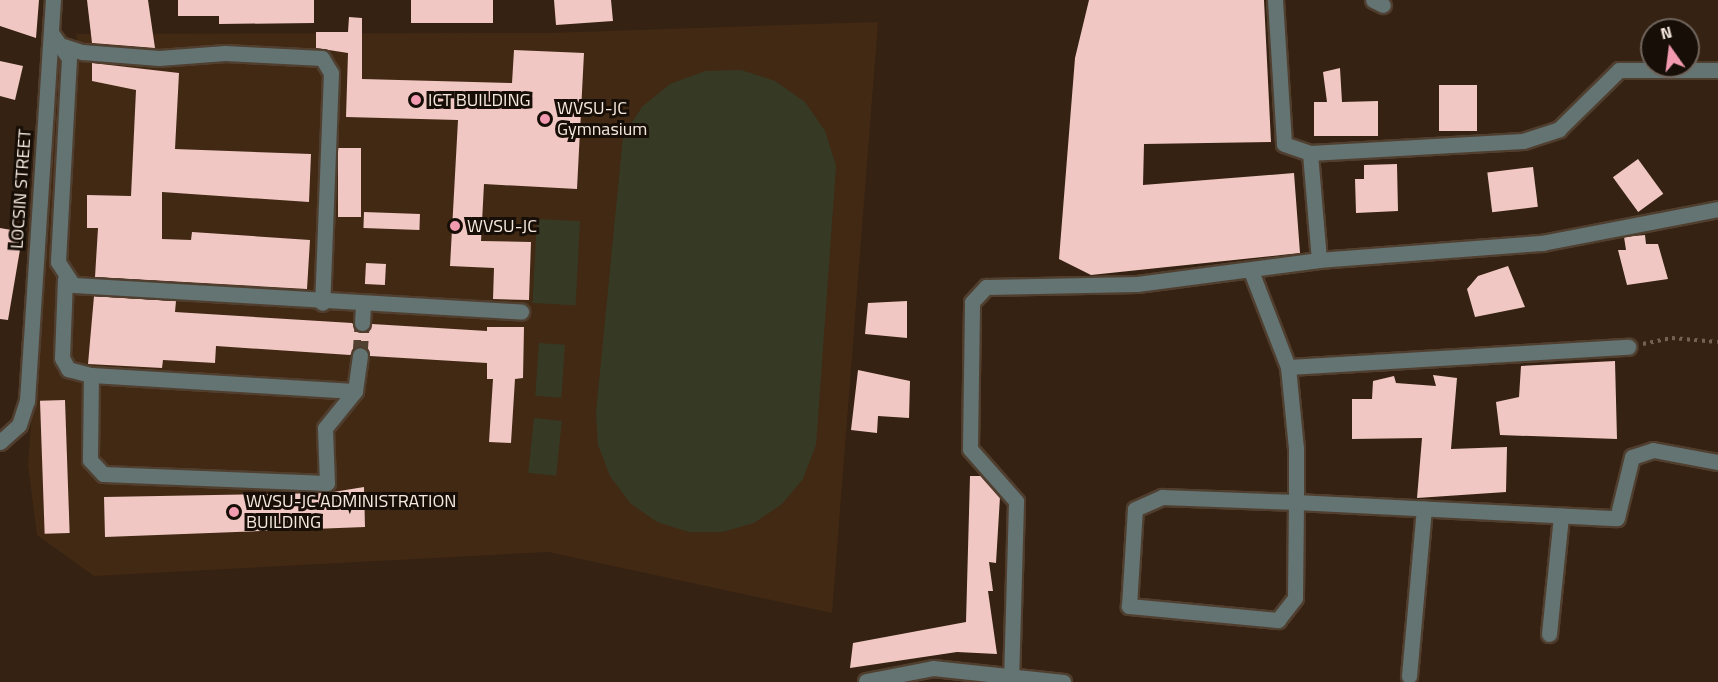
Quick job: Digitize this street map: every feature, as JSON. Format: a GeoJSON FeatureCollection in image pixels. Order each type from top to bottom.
{"type":"FeatureCollection","features":[{"type":"Feature","properties":{"kind":"street","name":"LOCSIN STREET"},"geometry":{"type":"LineString","coordinates":[[0,442],[19,425],[27,401],[54,0]]}},
{"type":"Feature","properties":{"kind":"street"},"geometry":{"type":"LineString","coordinates":[[1275,0],[1284,144],[1310,153],[1523,141],[1559,129],[1619,70],[1718,70]]}},
{"type":"Feature","properties":{"kind":"street"},"geometry":{"type":"LineString","coordinates":[[52,34],[63,46],[69,58],[58,262],[65,279],[62,358],[68,369],[91,375],[355,391]]}},
{"type":"Feature","properties":{"kind":"street"},"geometry":{"type":"LineString","coordinates":[[63,46],[82,52],[159,58],[225,53],[322,58],[331,73],[322,303]]}},
{"type":"Feature","properties":{"kind":"street"},"geometry":{"type":"LineString","coordinates":[[1310,153],[1319,260]]}},
{"type":"Feature","properties":{"kind":"street"},"geometry":{"type":"LineString","coordinates":[[1011,677],[1016,501],[970,449],[972,302],[986,287],[1003,283],[1137,284],[1251,271],[1319,260],[1542,243],[1718,209]]}},
{"type":"Feature","properties":{"kind":"street"},"geometry":{"type":"LineString","coordinates":[[1251,271],[1288,367],[1296,502],[1295,598],[1278,620],[1129,606],[1135,509],[1162,497],[1296,502],[1617,518],[1632,458],[1653,450],[1718,462]]}},
{"type":"Feature","properties":{"kind":"street"},"geometry":{"type":"LineString","coordinates":[[65,279],[85,289],[521,312]]}},
{"type":"Feature","properties":{"kind":"street"},"geometry":{"type":"LineString","coordinates":[[362,323],[363,303]]}},
{"type":"Feature","properties":{"kind":"street"},"geometry":{"type":"LineString","coordinates":[[1288,367],[1628,347]]}},
{"type":"Feature","properties":{"kind":"street"},"geometry":{"type":"LineString","coordinates":[[91,375],[90,460],[103,474],[327,483],[325,428],[355,391],[360,355]]}},
{"type":"Feature","properties":{"kind":"street"},"geometry":{"type":"LineString","coordinates":[[1410,676],[1424,509]]}},
{"type":"Feature","properties":{"kind":"street"},"geometry":{"type":"LineString","coordinates":[[1549,634],[1561,516]]}},
{"type":"Feature","properties":{"kind":"street"},"geometry":{"type":"LineString","coordinates":[[866,681],[933,668],[1063,682]]}},
{"type":"Feature","properties":{"kind":"path"},"geometry":{"type":"LineString","coordinates":[[1628,347],[1672,338],[1718,342]]}},
{"type":"Feature","properties":{"kind":"shaded area","name":"WVSU-JC"},"geometry":{"type":"Polygon","coordinates":[[[878,22],[832,613],[548,552],[94,576],[37,535],[28,465],[58,61],[79,55],[76,34],[548,33],[878,22]]]}},
{"type":"Feature","properties":{"kind":"green space"},"geometry":{"type":"Polygon","coordinates":[[[741,70],[775,81],[805,102],[825,131],[836,166],[816,445],[803,479],[782,504],[754,523],[722,532],[689,532],[657,522],[630,503],[610,476],[598,445],[596,413],[623,137],[642,107],[670,84],[705,71],[741,70]]]}},
{"type":"Feature","properties":{"kind":"green space"},"geometry":{"type":"Polygon","coordinates":[[[537,219],[580,221],[576,305],[533,303],[537,219]]]}},
{"type":"Feature","properties":{"kind":"green space"},"geometry":{"type":"Polygon","coordinates":[[[539,343],[565,345],[561,398],[535,396],[539,343]]]}},
{"type":"Feature","properties":{"kind":"green space"},"geometry":{"type":"Polygon","coordinates":[[[534,418],[562,421],[556,476],[528,473],[534,418]]]}},
{"type":"Feature","properties":{"kind":"building"},"geometry":{"type":"Polygon","coordinates":[[[0,0],[39,0],[36,38],[0,26],[0,0]]]}},
{"type":"Feature","properties":{"kind":"building"},"geometry":{"type":"Polygon","coordinates":[[[87,0],[148,0],[155,48],[92,43],[87,0]]]}},
{"type":"Feature","properties":{"kind":"building"},"geometry":{"type":"Polygon","coordinates":[[[178,0],[314,0],[314,23],[219,24],[219,16],[178,16],[178,0]]]}},
{"type":"Feature","properties":{"kind":"building"},"geometry":{"type":"Polygon","coordinates":[[[411,0],[493,0],[493,23],[411,23],[411,0]]]}},
{"type":"Feature","properties":{"kind":"building"},"geometry":{"type":"Polygon","coordinates":[[[554,0],[611,0],[613,21],[556,25],[554,0]]]}},
{"type":"Feature","properties":{"kind":"building"},"geometry":{"type":"Polygon","coordinates":[[[1089,0],[1264,0],[1271,142],[1144,144],[1143,185],[1294,173],[1300,253],[1091,275],[1059,259],[1075,58],[1089,0]]]}},
{"type":"Feature","properties":{"kind":"building"},"geometry":{"type":"Polygon","coordinates":[[[349,17],[362,18],[362,79],[512,83],[514,50],[584,53],[577,189],[484,184],[481,241],[531,242],[529,300],[493,299],[494,268],[450,266],[458,120],[346,117],[348,53],[316,48],[316,32],[348,32],[349,17]]]}},
{"type":"Feature","properties":{"kind":"building"},"geometry":{"type":"Polygon","coordinates":[[[0,61],[23,66],[15,100],[0,96],[0,61]]]}},
{"type":"Feature","properties":{"kind":"building"},"geometry":{"type":"Polygon","coordinates":[[[92,63],[179,73],[175,149],[311,154],[309,202],[162,192],[162,239],[191,240],[192,232],[310,240],[307,289],[95,277],[98,228],[87,228],[87,195],[131,196],[136,90],[92,81],[92,63]]]}},
{"type":"Feature","properties":{"kind":"building"},"geometry":{"type":"Polygon","coordinates":[[[1340,68],[1342,102],[1378,101],[1378,136],[1314,136],[1314,102],[1327,102],[1323,72],[1340,68]]]}},
{"type":"Feature","properties":{"kind":"building"},"geometry":{"type":"Polygon","coordinates":[[[1439,85],[1477,85],[1477,131],[1439,131],[1439,85]]]}},
{"type":"Feature","properties":{"kind":"building"},"geometry":{"type":"Polygon","coordinates":[[[338,148],[361,148],[361,217],[338,217],[338,148]]]}},
{"type":"Feature","properties":{"kind":"building"},"geometry":{"type":"Polygon","coordinates":[[[1638,159],[1663,194],[1638,212],[1613,177],[1638,159]]]}},
{"type":"Feature","properties":{"kind":"building"},"geometry":{"type":"Polygon","coordinates":[[[1397,164],[1398,211],[1356,213],[1355,179],[1364,179],[1364,165],[1397,164]]]}},
{"type":"Feature","properties":{"kind":"building"},"geometry":{"type":"Polygon","coordinates":[[[1533,167],[1538,207],[1492,212],[1487,173],[1533,167]]]}},
{"type":"Feature","properties":{"kind":"building"},"geometry":{"type":"Polygon","coordinates":[[[364,212],[420,214],[419,230],[363,228],[364,212]]]}},
{"type":"Feature","properties":{"kind":"building"},"geometry":{"type":"Polygon","coordinates":[[[0,228],[23,232],[8,320],[0,319],[0,228]]]}},
{"type":"Feature","properties":{"kind":"building"},"geometry":{"type":"Polygon","coordinates":[[[1645,235],[1646,244],[1658,244],[1668,279],[1627,285],[1618,250],[1626,250],[1624,237],[1645,235]]]}},
{"type":"Feature","properties":{"kind":"building"},"geometry":{"type":"Polygon","coordinates":[[[366,263],[386,264],[385,285],[365,284],[366,263]]]}},
{"type":"Feature","properties":{"kind":"building"},"geometry":{"type":"Polygon","coordinates":[[[1508,266],[1525,307],[1475,317],[1467,289],[1478,276],[1508,266]]]}},
{"type":"Feature","properties":{"kind":"building"},"geometry":{"type":"Polygon","coordinates":[[[94,296],[176,301],[175,312],[352,323],[361,333],[372,324],[487,331],[487,327],[524,327],[523,378],[515,379],[511,443],[489,442],[493,379],[487,379],[487,363],[370,356],[361,345],[350,355],[216,346],[215,363],[163,360],[162,368],[88,364],[94,296]]]}},
{"type":"Feature","properties":{"kind":"building"},"geometry":{"type":"Polygon","coordinates":[[[907,301],[907,338],[865,334],[868,303],[907,301]]]}},
{"type":"Feature","properties":{"kind":"building"},"geometry":{"type":"Polygon","coordinates":[[[1615,361],[1617,439],[1500,435],[1496,402],[1519,397],[1521,366],[1615,361]]]}},
{"type":"Feature","properties":{"kind":"building"},"geometry":{"type":"Polygon","coordinates":[[[858,370],[910,381],[909,418],[878,416],[877,433],[851,430],[858,370]]]}},
{"type":"Feature","properties":{"kind":"building"},"geometry":{"type":"Polygon","coordinates":[[[1433,375],[1457,378],[1451,449],[1507,447],[1506,492],[1417,498],[1422,438],[1352,439],[1352,399],[1372,399],[1373,381],[1394,376],[1396,383],[1436,386],[1433,375]]]}},
{"type":"Feature","properties":{"kind":"building"},"geometry":{"type":"Polygon","coordinates":[[[65,400],[70,533],[45,534],[40,401],[65,400]]]}},
{"type":"Feature","properties":{"kind":"building"},"geometry":{"type":"Polygon","coordinates":[[[970,476],[981,476],[1000,497],[996,563],[989,562],[993,591],[988,591],[997,654],[957,652],[850,668],[853,643],[966,622],[970,476]]]}},
{"type":"Feature","properties":{"kind":"building","name":"WVSU-JC ADMINISTRATION BUILDING"},"geometry":{"type":"Polygon","coordinates":[[[364,487],[365,527],[105,537],[104,497],[327,493],[364,487]]]}},
{"type":"Feature","properties":{"kind":"tunnel"},"geometry":{"type":"LineString","coordinates":[[360,355],[362,323]]}},
{"type":"Feature","properties":{"kind":"place","name":"ICT BUILDING"},"geometry":{"type":"Point","coordinates":[416,100]}},
{"type":"Feature","properties":{"kind":"place","name":"WVSU-JC Gymnasium"},"geometry":{"type":"Point","coordinates":[545,119]}},
{"type":"Feature","properties":{"kind":"place","name":"WVSU-JC"},"geometry":{"type":"Point","coordinates":[455,226]}},
{"type":"Feature","properties":{"kind":"place","name":"WVSU-JC ADMINISTRATION BUILDING"},"geometry":{"type":"Point","coordinates":[234,512]}}]}
